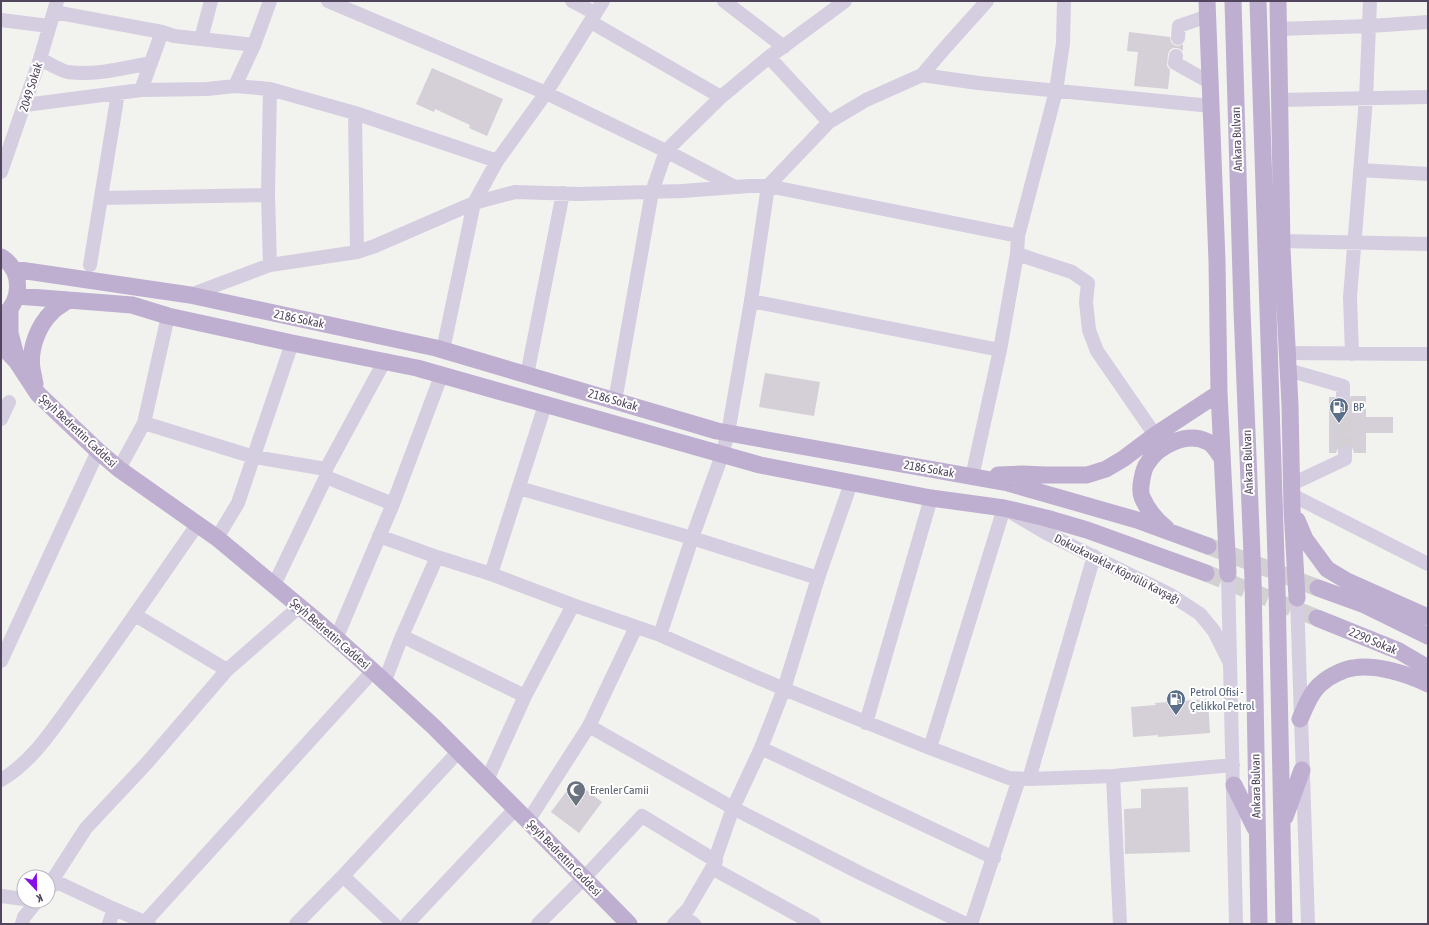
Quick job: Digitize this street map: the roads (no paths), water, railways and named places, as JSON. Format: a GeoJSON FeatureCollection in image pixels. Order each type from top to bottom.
{"type":"FeatureCollection","features":[{"type":"Feature","properties":{"kind":"main road","name":"Ankara Bulvarı"},"geometry":{"type":"LineString","coordinates":[[1233,1],[1242,310],[1253,579],[1259,924]]}},
{"type":"Feature","properties":{"kind":"main road","name":"Ankara Bulvarı"},"geometry":{"type":"LineString","coordinates":[[1258,1],[1277,589],[1284,924]]}},
{"type":"Feature","properties":{"kind":"main road"},"geometry":{"type":"LineString","coordinates":[[1278,1],[1281,241],[1297,598]]}},
{"type":"Feature","properties":{"kind":"main road"},"geometry":{"type":"LineString","coordinates":[[1208,8],[1217,261],[1219,393],[1228,574]]}},
{"type":"Feature","properties":{"kind":"main road","name":"2186 Sokak"},"geometry":{"type":"LineString","coordinates":[[5,260],[190,295],[443,350],[728,433],[1008,483],[1136,520],[1208,546]]}},
{"type":"Feature","properties":{"kind":"main road","name":"Şeyh Bedrettin Caddesi"},"geometry":{"type":"LineString","coordinates":[[5,260],[18,280],[18,292],[9,307],[10,332],[17,362]]}},
{"type":"Feature","properties":{"kind":"main road"},"geometry":{"type":"LineString","coordinates":[[38,394],[32,368],[32,354],[36,337],[43,321],[53,310],[68,300]]}},
{"type":"Feature","properties":{"kind":"main road","name":"2186 Sokak"},"geometry":{"type":"LineString","coordinates":[[9,307],[68,300],[132,305],[168,316],[417,368],[440,376],[760,465],[931,498],[1004,508],[1046,518],[1087,530],[1206,572]]}},
{"type":"Feature","properties":{"kind":"main road","name":"Şeyh Bedrettin Caddesi"},"geometry":{"type":"LineString","coordinates":[[1,344],[17,362],[38,394],[98,451],[119,469],[217,538],[274,585],[379,677],[434,727],[629,924]]}},
{"type":"Feature","properties":{"kind":"main road"},"geometry":{"type":"LineString","coordinates":[[972,477],[1022,474],[1087,475],[1106,469],[1219,393]]}},
{"type":"Feature","properties":{"kind":"main road"},"geometry":{"type":"LineString","coordinates":[[1171,532],[1156,519],[1142,496],[1142,484],[1147,464],[1168,444],[1191,438],[1200,439],[1209,443],[1222,458]]}},
{"type":"Feature","properties":{"kind":"main road"},"geometry":{"type":"LineString","coordinates":[[1292,496],[1305,539],[1327,569],[1347,581],[1428,617]]}},
{"type":"Feature","properties":{"kind":"main road"},"geometry":{"type":"LineString","coordinates":[[1318,588],[1365,605],[1428,636]]}},
{"type":"Feature","properties":{"kind":"main road","name":"2290 Sokak"},"geometry":{"type":"LineString","coordinates":[[1317,618],[1400,651],[1428,668]]}},
{"type":"Feature","properties":{"kind":"main road"},"geometry":{"type":"LineString","coordinates":[[1300,719],[1311,696],[1322,682],[1352,668],[1371,667],[1418,679],[1428,684]]}},
{"type":"Feature","properties":{"kind":"main road"},"geometry":{"type":"LineString","coordinates":[[1282,826],[1302,770]]}},
{"type":"Feature","properties":{"kind":"main road"},"geometry":{"type":"LineString","coordinates":[[1234,785],[1257,833]]}},
{"type":"Feature","properties":{"kind":"street"},"geometry":{"type":"LineString","coordinates":[[201,38],[211,1]]}},
{"type":"Feature","properties":{"kind":"street"},"geometry":{"type":"LineString","coordinates":[[235,86],[254,45],[270,1]]}},
{"type":"Feature","properties":{"kind":"street"},"geometry":{"type":"LineString","coordinates":[[328,1],[546,93],[666,151],[735,187]]}},
{"type":"Feature","properties":{"kind":"street"},"geometry":{"type":"LineString","coordinates":[[572,1],[593,18],[721,97]]}},
{"type":"Feature","properties":{"kind":"street"},"geometry":{"type":"LineString","coordinates":[[443,350],[474,203],[497,161],[546,93],[603,1]]}},
{"type":"Feature","properties":{"kind":"street"},"geometry":{"type":"LineString","coordinates":[[724,1],[784,47]]}},
{"type":"Feature","properties":{"kind":"street"},"geometry":{"type":"LineString","coordinates":[[615,401],[652,192],[666,151],[721,97],[769,58],[846,1]]}},
{"type":"Feature","properties":{"kind":"street"},"geometry":{"type":"LineString","coordinates":[[660,635],[692,538],[722,455],[728,433],[751,301],[768,186],[829,122],[866,100],[922,75],[987,1]]}},
{"type":"Feature","properties":{"kind":"street"},"geometry":{"type":"LineString","coordinates":[[972,477],[1000,350],[1018,236],[1056,91],[1062,43],[1064,1]]}},
{"type":"Feature","properties":{"kind":"street"},"geometry":{"type":"LineString","coordinates":[[1352,354],[1350,297],[1366,99],[1370,1]]}},
{"type":"Feature","properties":{"kind":"street"},"geometry":{"type":"LineString","coordinates":[[55,7],[174,36],[254,45]]}},
{"type":"Feature","properties":{"kind":"street","name":"2049 Sokak"},"geometry":{"type":"LineString","coordinates":[[1,172],[25,105],[55,7]]}},
{"type":"Feature","properties":{"kind":"street"},"geometry":{"type":"LineString","coordinates":[[1178,38],[1179,26],[1208,8]]}},
{"type":"Feature","properties":{"kind":"street"},"geometry":{"type":"LineString","coordinates":[[1,20],[49,26]]}},
{"type":"Feature","properties":{"kind":"street"},"geometry":{"type":"LineString","coordinates":[[1278,29],[1370,26],[1428,22]]}},
{"type":"Feature","properties":{"kind":"street"},"geometry":{"type":"LineString","coordinates":[[141,90],[162,32]]}},
{"type":"Feature","properties":{"kind":"street"},"geometry":{"type":"LineString","coordinates":[[1176,56],[1175,63],[1210,83]]}},
{"type":"Feature","properties":{"kind":"street"},"geometry":{"type":"LineString","coordinates":[[769,58],[829,122]]}},
{"type":"Feature","properties":{"kind":"street"},"geometry":{"type":"LineString","coordinates":[[40,59],[67,72],[84,73],[114,70],[151,63]]}},
{"type":"Feature","properties":{"kind":"street"},"geometry":{"type":"LineString","coordinates":[[922,75],[978,83],[1211,106]]}},
{"type":"Feature","properties":{"kind":"street"},"geometry":{"type":"LineString","coordinates":[[25,105],[141,90],[207,89],[235,86],[270,89],[355,113],[497,161]]}},
{"type":"Feature","properties":{"kind":"street"},"geometry":{"type":"LineString","coordinates":[[270,89],[268,195],[270,265]]}},
{"type":"Feature","properties":{"kind":"street"},"geometry":{"type":"LineString","coordinates":[[90,266],[118,93]]}},
{"type":"Feature","properties":{"kind":"street"},"geometry":{"type":"LineString","coordinates":[[1279,100],[1366,99],[1428,96]]}},
{"type":"Feature","properties":{"kind":"street"},"geometry":{"type":"LineString","coordinates":[[355,113],[357,252]]}},
{"type":"Feature","properties":{"kind":"street"},"geometry":{"type":"LineString","coordinates":[[1360,170],[1428,174]]}},
{"type":"Feature","properties":{"kind":"street"},"geometry":{"type":"LineString","coordinates":[[190,295],[270,265],[357,252],[375,246],[474,203],[515,192],[652,192],[768,186],[1018,236]]}},
{"type":"Feature","properties":{"kind":"street"},"geometry":{"type":"LineString","coordinates":[[527,375],[563,193]]}},
{"type":"Feature","properties":{"kind":"street"},"geometry":{"type":"LineString","coordinates":[[101,198],[268,195]]}},
{"type":"Feature","properties":{"kind":"street"},"geometry":{"type":"LineString","coordinates":[[1281,241],[1428,244]]}},
{"type":"Feature","properties":{"kind":"street"},"geometry":{"type":"LineString","coordinates":[[1016,254],[1072,272],[1088,283],[1086,302],[1089,330],[1097,351],[1155,435]]}},
{"type":"Feature","properties":{"kind":"street"},"geometry":{"type":"LineString","coordinates":[[751,301],[1000,350]]}},
{"type":"Feature","properties":{"kind":"street"},"geometry":{"type":"LineString","coordinates":[[119,469],[144,423],[168,316]]}},
{"type":"Feature","properties":{"kind":"street"},"geometry":{"type":"LineString","coordinates":[[217,538],[238,503],[292,343]]}},
{"type":"Feature","properties":{"kind":"street"},"geometry":{"type":"LineString","coordinates":[[1287,361],[1352,354],[1428,354]]}},
{"type":"Feature","properties":{"kind":"street"},"geometry":{"type":"LineString","coordinates":[[1287,361],[1343,386],[1343,396]]}},
{"type":"Feature","properties":{"kind":"street"},"geometry":{"type":"LineString","coordinates":[[274,585],[326,473],[384,362]]}},
{"type":"Feature","properties":{"kind":"street"},"geometry":{"type":"LineString","coordinates":[[336,639],[393,504],[440,376]]}},
{"type":"Feature","properties":{"kind":"street"},"geometry":{"type":"LineString","coordinates":[[1,419],[9,402]]}},
{"type":"Feature","properties":{"kind":"street"},"geometry":{"type":"LineString","coordinates":[[491,574],[545,405]]}},
{"type":"Feature","properties":{"kind":"street"},"geometry":{"type":"LineString","coordinates":[[144,423],[254,457],[326,473],[393,504]]}},
{"type":"Feature","properties":{"kind":"street"},"geometry":{"type":"LineString","coordinates":[[1,661],[98,451]]}},
{"type":"Feature","properties":{"kind":"street"},"geometry":{"type":"LineString","coordinates":[[1345,453],[1345,459],[1292,496],[1428,564]]}},
{"type":"Feature","properties":{"kind":"street"},"geometry":{"type":"LineString","coordinates":[[694,924],[678,920],[688,909],[714,864],[733,808],[761,748],[784,689],[818,578],[851,483]]}},
{"type":"Feature","properties":{"kind":"street"},"geometry":{"type":"LineString","coordinates":[[519,488],[692,538],[818,578]]}},
{"type":"Feature","properties":{"kind":"street"},"geometry":{"type":"LineString","coordinates":[[866,723],[931,498]]}},
{"type":"Feature","properties":{"kind":"street"},"geometry":{"type":"LineString","coordinates":[[930,748],[1004,508]]}},
{"type":"Feature","properties":{"kind":"street","name":"Dokuzkavaklar Köprülü Kavşağı"},"geometry":{"type":"LineString","coordinates":[[1004,508],[1046,533],[1171,594],[1200,614],[1214,631],[1230,663]]}},
{"type":"Feature","properties":{"kind":"street"},"geometry":{"type":"LineString","coordinates":[[1,780],[12,774],[40,747],[135,615],[197,525]]}},
{"type":"Feature","properties":{"kind":"street"},"geometry":{"type":"LineString","coordinates":[[379,536],[437,557],[491,574],[573,605],[660,635],[866,723],[1009,778],[1024,779],[1113,776],[1233,765]]}},
{"type":"Feature","properties":{"kind":"street"},"geometry":{"type":"LineString","coordinates":[[971,924],[1024,779],[1094,556]]}},
{"type":"Feature","properties":{"kind":"street"},"geometry":{"type":"LineString","coordinates":[[56,884],[59,883],[147,923],[379,677],[402,636],[437,557]]}},
{"type":"Feature","properties":{"kind":"street","name":"Ankara Bulvarı"},"geometry":{"type":"LineString","coordinates":[[1228,574],[1236,924]]}},
{"type":"Feature","properties":{"kind":"street"},"geometry":{"type":"LineString","coordinates":[[1297,598],[1308,924]]}},
{"type":"Feature","properties":{"kind":"street"},"geometry":{"type":"LineString","coordinates":[[487,780],[525,696],[573,605]]}},
{"type":"Feature","properties":{"kind":"street"},"geometry":{"type":"LineString","coordinates":[[56,875],[86,828],[146,764],[227,670],[299,607]]}},
{"type":"Feature","properties":{"kind":"street"},"geometry":{"type":"LineString","coordinates":[[135,615],[227,670]]}},
{"type":"Feature","properties":{"kind":"street"},"geometry":{"type":"LineString","coordinates":[[528,821],[589,726],[636,627]]}},
{"type":"Feature","properties":{"kind":"street"},"geometry":{"type":"LineString","coordinates":[[402,636],[525,696]]}},
{"type":"Feature","properties":{"kind":"street"},"geometry":{"type":"LineString","coordinates":[[589,726],[733,808],[862,874],[966,924]]}},
{"type":"Feature","properties":{"kind":"street"},"geometry":{"type":"LineString","coordinates":[[761,748],[994,858]]}},
{"type":"Feature","properties":{"kind":"street"},"geometry":{"type":"LineString","coordinates":[[296,924],[343,876],[458,752]]}},
{"type":"Feature","properties":{"kind":"street"},"geometry":{"type":"LineString","coordinates":[[1113,776],[1120,924]]}},
{"type":"Feature","properties":{"kind":"street"},"geometry":{"type":"LineString","coordinates":[[407,924],[515,809]]}},
{"type":"Feature","properties":{"kind":"street"},"geometry":{"type":"LineString","coordinates":[[538,924],[584,878],[642,816],[714,864],[814,924]]}},
{"type":"Feature","properties":{"kind":"street"},"geometry":{"type":"LineString","coordinates":[[343,876],[394,924]]}},
{"type":"Feature","properties":{"kind":"street"},"geometry":{"type":"LineString","coordinates":[[1,896],[16,898]]}},
{"type":"Feature","properties":{"kind":"street"},"geometry":{"type":"LineString","coordinates":[[22,924],[24,917],[30,909]]}},
{"type":"Feature","properties":{"kind":"street"},"geometry":{"type":"LineString","coordinates":[[109,924],[114,909]]}},
{"type":"Feature","properties":{"kind":"tunnel"},"geometry":{"type":"LineString","coordinates":[[1343,396],[1345,453]]}},
{"type":"Feature","properties":{"kind":"tunnel"},"geometry":{"type":"LineString","coordinates":[[1208,546],[1318,588]]}},
{"type":"Feature","properties":{"kind":"tunnel"},"geometry":{"type":"LineString","coordinates":[[1206,573],[1317,618]]}},
{"type":"Feature","properties":{"kind":"place","name":"BP"},"geometry":{"type":"Point","coordinates":[1339,424]}},
{"type":"Feature","properties":{"kind":"place","name":"Petrol Ofisi - Çelikkol Petrol"},"geometry":{"type":"Point","coordinates":[1176,716]}},
{"type":"Feature","properties":{"kind":"place","name":"Erenler Camii"},"geometry":{"type":"Point","coordinates":[576,807]}}]}
